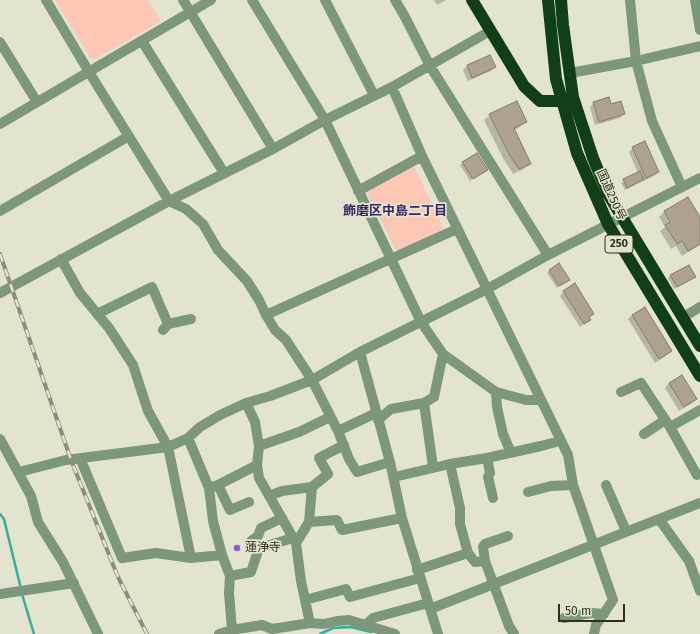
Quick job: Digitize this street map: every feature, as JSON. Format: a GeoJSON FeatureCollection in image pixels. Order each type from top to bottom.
{"type":"FeatureCollection","features":[{"type":"Feature","properties":{"kind":"highway"},"geometry":{"type":"LineString","coordinates":[[472,0],[524,86],[540,101],[568,99]]}},
{"type":"Feature","properties":{"kind":"highway","name":"国道250号"},"geometry":{"type":"LineString","coordinates":[[548,0],[556,79],[568,99],[608,194],[621,218],[700,346]]}},
{"type":"Feature","properties":{"kind":"highway","name":"国道250号"},"geometry":{"type":"LineString","coordinates":[[561,0],[562,25],[570,73],[568,99],[577,153],[608,224],[700,376]]}},
{"type":"Feature","properties":{"kind":"street"},"geometry":{"type":"LineString","coordinates":[[46,0],[169,201],[186,209],[203,224],[218,250],[247,280],[275,330],[286,340],[312,380],[357,472],[390,462]]}},
{"type":"Feature","properties":{"kind":"street"},"geometry":{"type":"LineString","coordinates":[[184,0],[274,149]]}},
{"type":"Feature","properties":{"kind":"street"},"geometry":{"type":"LineString","coordinates":[[0,124],[211,0]]}},
{"type":"Feature","properties":{"kind":"street"},"geometry":{"type":"LineString","coordinates":[[252,0],[325,120],[421,322],[443,354],[496,392],[526,400],[541,400]]}},
{"type":"Feature","properties":{"kind":"street"},"geometry":{"type":"LineString","coordinates":[[325,0],[374,95]]}},
{"type":"Feature","properties":{"kind":"street"},"geometry":{"type":"LineString","coordinates":[[395,0],[430,66],[548,255]]}},
{"type":"Feature","properties":{"kind":"street"},"geometry":{"type":"LineString","coordinates":[[630,0],[636,61],[652,121],[682,187]]}},
{"type":"Feature","properties":{"kind":"street"},"geometry":{"type":"LineString","coordinates":[[695,0],[700,30]]}},
{"type":"Feature","properties":{"kind":"street"},"geometry":{"type":"LineString","coordinates":[[0,293],[169,201],[274,149],[325,120],[392,87],[490,31]]}},
{"type":"Feature","properties":{"kind":"street"},"geometry":{"type":"LineString","coordinates":[[142,41],[224,174]]}},
{"type":"Feature","properties":{"kind":"street"},"geometry":{"type":"LineString","coordinates":[[0,42],[37,102]]}},
{"type":"Feature","properties":{"kind":"street"},"geometry":{"type":"LineString","coordinates":[[570,73],[636,61],[700,46]]}},
{"type":"Feature","properties":{"kind":"street"},"geometry":{"type":"LineString","coordinates":[[392,87],[422,156],[568,455],[573,485],[613,600],[596,625],[594,634]]}},
{"type":"Feature","properties":{"kind":"street"},"geometry":{"type":"LineString","coordinates":[[0,211],[129,136]]}},
{"type":"Feature","properties":{"kind":"street"},"geometry":{"type":"LineString","coordinates":[[358,191],[422,156]]}},
{"type":"Feature","properties":{"kind":"street"},"geometry":{"type":"LineString","coordinates":[[19,472],[66,460],[168,447],[188,438],[200,427],[246,403],[270,396],[312,380],[360,352],[486,289],[548,255],[700,178]]}},
{"type":"Feature","properties":{"kind":"street"},"geometry":{"type":"LineString","coordinates":[[266,315],[457,228]]}},
{"type":"Feature","properties":{"kind":"street"},"geometry":{"type":"LineString","coordinates":[[61,259],[80,293],[109,328],[133,365],[148,411],[168,447],[191,558]]}},
{"type":"Feature","properties":{"kind":"street"},"geometry":{"type":"LineString","coordinates":[[97,314],[152,287],[165,327],[191,319]]}},
{"type":"Feature","properties":{"kind":"street"},"geometry":{"type":"LineString","coordinates":[[682,318],[700,307]]}},
{"type":"Feature","properties":{"kind":"street"},"geometry":{"type":"LineString","coordinates":[[360,352],[394,477],[402,518],[418,574],[438,634]]}},
{"type":"Feature","properties":{"kind":"street"},"geometry":{"type":"LineString","coordinates":[[338,431],[377,417],[391,408],[424,403],[434,397],[443,354]]}},
{"type":"Feature","properties":{"kind":"street"},"geometry":{"type":"LineString","coordinates":[[621,392],[640,383],[668,424],[697,475]]}},
{"type":"Feature","properties":{"kind":"street"},"geometry":{"type":"LineString","coordinates":[[496,392],[497,407],[503,434],[511,453]]}},
{"type":"Feature","properties":{"kind":"street"},"geometry":{"type":"LineString","coordinates":[[246,403],[255,422],[258,446],[257,465],[259,478],[295,540],[300,581],[310,623]]}},
{"type":"Feature","properties":{"kind":"street"},"geometry":{"type":"LineString","coordinates":[[424,403],[433,467]]}},
{"type":"Feature","properties":{"kind":"street"},"geometry":{"type":"LineString","coordinates":[[644,434],[700,410]]}},
{"type":"Feature","properties":{"kind":"street"},"geometry":{"type":"LineString","coordinates":[[258,446],[299,432],[330,417]]}},
{"type":"Feature","properties":{"kind":"street"},"geometry":{"type":"LineString","coordinates":[[0,438],[31,496],[38,522],[63,562],[98,634]]}},
{"type":"Feature","properties":{"kind":"street"},"geometry":{"type":"LineString","coordinates":[[188,438],[214,487],[230,510],[249,502]]}},
{"type":"Feature","properties":{"kind":"street"},"geometry":{"type":"LineString","coordinates":[[394,477],[433,467],[487,458],[541,446],[556,442],[560,438]]}},
{"type":"Feature","properties":{"kind":"street"},"geometry":{"type":"LineString","coordinates":[[269,496],[282,491],[312,487],[328,474],[319,458],[344,445]]}},
{"type":"Feature","properties":{"kind":"street"},"geometry":{"type":"LineString","coordinates":[[80,458],[122,558],[156,554],[191,558],[222,555]]}},
{"type":"Feature","properties":{"kind":"street"},"geometry":{"type":"LineString","coordinates":[[487,458],[490,473],[488,477],[493,498]]}},
{"type":"Feature","properties":{"kind":"street"},"geometry":{"type":"LineString","coordinates":[[450,464],[460,508],[460,524],[468,553],[475,562],[485,561]]}},
{"type":"Feature","properties":{"kind":"street"},"geometry":{"type":"LineString","coordinates":[[214,487],[257,465]]}},
{"type":"Feature","properties":{"kind":"street"},"geometry":{"type":"LineString","coordinates":[[528,492],[551,486],[573,485]]}},
{"type":"Feature","properties":{"kind":"street"},"geometry":{"type":"LineString","coordinates":[[606,485],[626,531]]}},
{"type":"Feature","properties":{"kind":"street"},"geometry":{"type":"LineString","coordinates":[[214,487],[213,521],[222,555],[230,576],[229,593],[232,630]]}},
{"type":"Feature","properties":{"kind":"street"},"geometry":{"type":"LineString","coordinates":[[230,576],[251,572],[259,548],[295,540],[309,522],[312,487]]}},
{"type":"Feature","properties":{"kind":"street"},"geometry":{"type":"LineString","coordinates":[[366,625],[373,618],[429,606],[493,584],[700,503]]}},
{"type":"Feature","properties":{"kind":"street"},"geometry":{"type":"LineString","coordinates":[[251,541],[258,536],[261,528],[282,518]]}},
{"type":"Feature","properties":{"kind":"street"},"geometry":{"type":"LineString","coordinates":[[309,522],[337,520],[342,530],[402,518]]}},
{"type":"Feature","properties":{"kind":"street"},"geometry":{"type":"LineString","coordinates":[[659,519],[689,561],[700,591]]}},
{"type":"Feature","properties":{"kind":"street"},"geometry":{"type":"LineString","coordinates":[[508,536],[485,544],[483,547],[485,561],[493,584],[509,626],[514,634]]}},
{"type":"Feature","properties":{"kind":"street"},"geometry":{"type":"LineString","coordinates":[[305,600],[346,589],[350,597],[418,574],[468,553]]}},
{"type":"Feature","properties":{"kind":"street"},"geometry":{"type":"LineString","coordinates":[[0,594],[74,583]]}},
{"type":"Feature","properties":{"kind":"street"},"geometry":{"type":"LineString","coordinates":[[564,618],[591,613],[604,614]]}},
{"type":"Feature","properties":{"kind":"street"},"geometry":{"type":"LineString","coordinates":[[219,634],[232,630],[262,625],[272,631],[310,623],[324,624],[349,620],[396,634]]}},
{"type":"Feature","properties":{"kind":"shaded area"},"geometry":{"type":"Polygon","coordinates":[[[55,0],[148,0],[161,21],[95,59],[90,58],[55,0]]]}},
{"type":"Feature","properties":{"kind":"shaded area"},"geometry":{"type":"Polygon","coordinates":[[[414,166],[444,230],[400,251],[395,249],[368,194],[372,189],[414,166]]]}},
{"type":"Feature","properties":{"kind":"building"},"geometry":{"type":"Polygon","coordinates":[[[490,55],[496,67],[472,78],[467,65],[490,55]]]}},
{"type":"Feature","properties":{"kind":"building"},"geometry":{"type":"Polygon","coordinates":[[[609,97],[611,104],[621,101],[625,114],[599,122],[593,102],[609,97]]]}},
{"type":"Feature","properties":{"kind":"building"},"geometry":{"type":"Polygon","coordinates":[[[517,101],[527,122],[514,128],[531,164],[519,169],[509,154],[489,114],[517,101]]]}},
{"type":"Feature","properties":{"kind":"building"},"geometry":{"type":"Polygon","coordinates":[[[645,141],[659,172],[646,178],[632,147],[645,141]]]}},
{"type":"Feature","properties":{"kind":"building"},"geometry":{"type":"Polygon","coordinates":[[[477,153],[488,170],[473,179],[462,162],[477,153]]]}},
{"type":"Feature","properties":{"kind":"building"},"geometry":{"type":"Polygon","coordinates":[[[640,171],[644,179],[627,188],[623,179],[640,171]]]}},
{"type":"Feature","properties":{"kind":"building"},"geometry":{"type":"Polygon","coordinates":[[[688,197],[700,217],[700,244],[688,251],[682,241],[677,244],[665,225],[670,222],[664,211],[688,197]]]}},
{"type":"Feature","properties":{"kind":"building"},"geometry":{"type":"Polygon","coordinates":[[[559,263],[570,280],[559,286],[549,270],[559,263]]]}},
{"type":"Feature","properties":{"kind":"building"},"geometry":{"type":"Polygon","coordinates":[[[689,265],[696,277],[677,287],[670,275],[689,265]]]}},
{"type":"Feature","properties":{"kind":"building"},"geometry":{"type":"Polygon","coordinates":[[[575,283],[594,314],[589,317],[591,320],[584,324],[563,291],[575,283]]]}},
{"type":"Feature","properties":{"kind":"building"},"geometry":{"type":"Polygon","coordinates":[[[645,307],[672,351],[659,359],[632,315],[645,307]]]}},
{"type":"Feature","properties":{"kind":"building"},"geometry":{"type":"Polygon","coordinates":[[[682,375],[697,399],[684,407],[669,383],[682,375]]]}},
{"type":"Feature","properties":{"kind":"waterway"},"geometry":{"type":"LineString","coordinates":[[0,514],[4,519],[21,589]]}},
{"type":"Feature","properties":{"kind":"waterway"},"geometry":{"type":"LineString","coordinates":[[22,594],[34,634]]}},
{"type":"Feature","properties":{"kind":"waterway"},"geometry":{"type":"LineString","coordinates":[[320,634],[333,628],[351,627],[371,632]]}},
{"type":"Feature","properties":{"kind":"railway"},"geometry":{"type":"LineString","coordinates":[[0,254],[71,460],[118,577],[147,634]]}},
{"type":"Feature","properties":{"kind":"place","name":"蓮浄寺"},"geometry":{"type":"Point","coordinates":[237,548]}},
{"type":"Feature","properties":{"kind":"district","name":"飾磨区中島二丁目"},"geometry":{"type":"Point","coordinates":[395,211]}}]}
